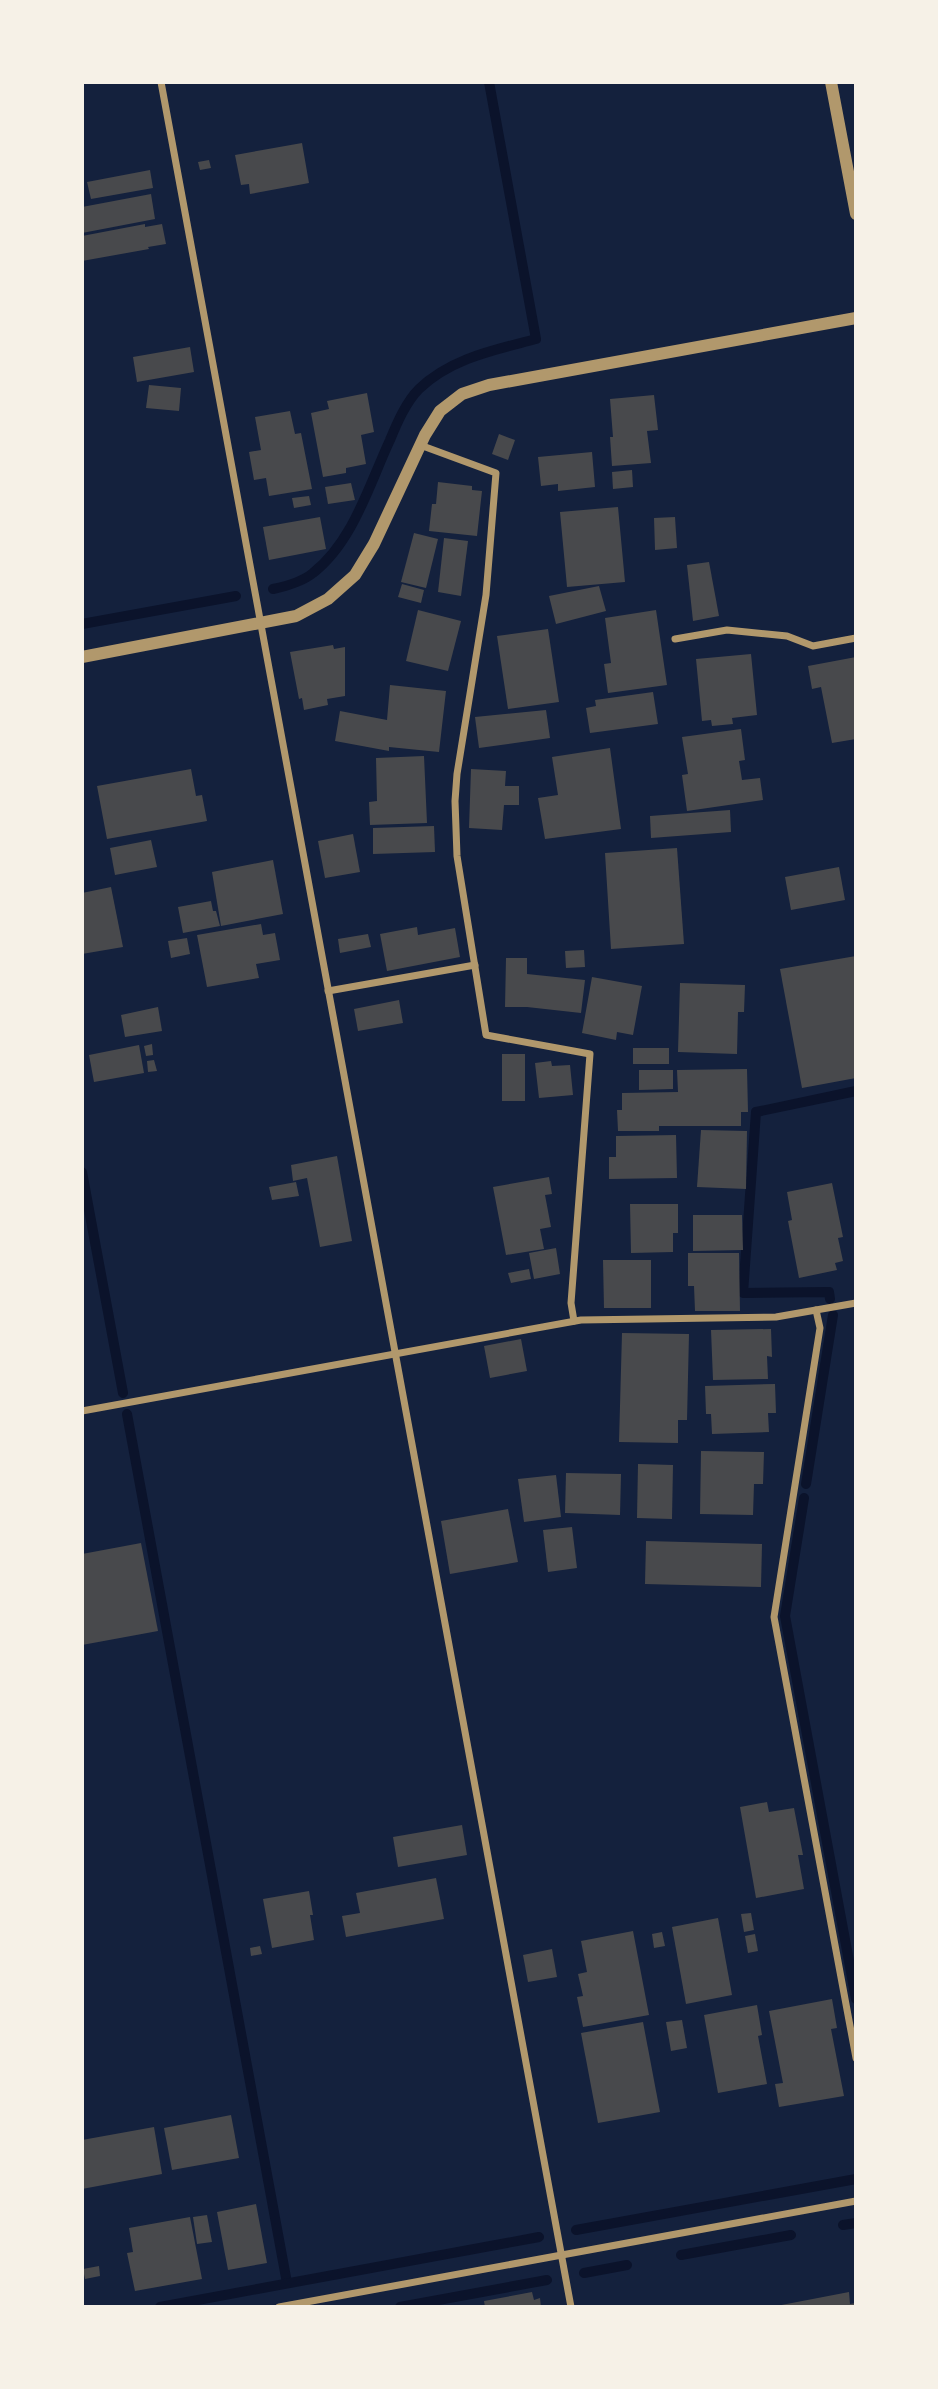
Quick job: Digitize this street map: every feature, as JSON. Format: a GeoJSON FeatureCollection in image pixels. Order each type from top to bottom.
{"type":"FeatureCollection","features":[{"type":"Feature","properties":{"kind":"street"},"geometry":{"type":"LineString","coordinates":[[161,82],[571,2307]]}},
{"type":"Feature","properties":{"kind":"street"},"geometry":{"type":"LineString","coordinates":[[831,82],[856,214]]}},
{"type":"Feature","properties":{"kind":"street"},"geometry":{"type":"LineString","coordinates":[[82,657],[261,625],[296,616],[328,600],[355,575],[374,544],[420,445],[440,411],[462,394],[489,385],[856,318]]}},
{"type":"Feature","properties":{"kind":"street"},"geometry":{"type":"LineString","coordinates":[[420,445],[496,473],[486,595],[457,774],[457,856],[486,1035],[590,1054],[571,1303],[574,1321]]}},
{"type":"Feature","properties":{"kind":"street"},"geometry":{"type":"LineString","coordinates":[[675,639],[727,629],[787,636],[813,646],[856,638]]}},
{"type":"Feature","properties":{"kind":"street"},"geometry":{"type":"LineString","coordinates":[[328,991],[475,965]]}},
{"type":"Feature","properties":{"kind":"street"},"geometry":{"type":"LineString","coordinates":[[82,1411],[574,1321],[776,1317],[856,1303]]}},
{"type":"Feature","properties":{"kind":"street"},"geometry":{"type":"LineString","coordinates":[[816,1310],[820,1328],[774,1616],[856,2059]]}},
{"type":"Feature","properties":{"kind":"street"},"geometry":{"type":"LineString","coordinates":[[279,2307],[856,2201]]}},
{"type":"Feature","properties":{"kind":"building"},"geometry":{"type":"Polygon","coordinates":[[[302,143],[309,183],[250,194],[249,184],[241,185],[235,155],[302,143]]]}},
{"type":"Feature","properties":{"kind":"building"},"geometry":{"type":"Polygon","coordinates":[[[209,160],[211,168],[200,170],[198,162],[209,160]]]}},
{"type":"Feature","properties":{"kind":"building"},"geometry":{"type":"Polygon","coordinates":[[[150,170],[153,188],[91,199],[87,182],[150,170]]]}},
{"type":"Feature","properties":{"kind":"building"},"geometry":{"type":"Polygon","coordinates":[[[151,194],[155,219],[82,233],[82,207],[151,194]]]}},
{"type":"Feature","properties":{"kind":"building"},"geometry":{"type":"Polygon","coordinates":[[[145,224],[145,227],[162,224],[166,244],[82,261],[82,236],[145,224]]]}},
{"type":"Feature","properties":{"kind":"building"},"geometry":{"type":"Polygon","coordinates":[[[190,347],[194,372],[137,382],[133,357],[190,347]]]}},
{"type":"Feature","properties":{"kind":"building"},"geometry":{"type":"Polygon","coordinates":[[[149,385],[181,388],[179,411],[146,408],[149,385]]]}},
{"type":"Feature","properties":{"kind":"building"},"geometry":{"type":"Polygon","coordinates":[[[367,393],[374,432],[361,435],[366,464],[346,468],[346,473],[323,477],[311,413],[329,409],[327,401],[367,393]]]}},
{"type":"Feature","properties":{"kind":"building"},"geometry":{"type":"Polygon","coordinates":[[[654,395],[658,430],[647,431],[651,463],[612,466],[610,399],[654,395]]]}},
{"type":"Feature","properties":{"kind":"building"},"geometry":{"type":"Polygon","coordinates":[[[290,411],[295,434],[301,433],[312,489],[269,496],[266,478],[254,480],[249,452],[261,450],[255,417],[290,411]]]}},
{"type":"Feature","properties":{"kind":"building"},"geometry":{"type":"Polygon","coordinates":[[[499,434],[515,440],[508,460],[492,454],[499,434]]]}},
{"type":"Feature","properties":{"kind":"building"},"geometry":{"type":"Polygon","coordinates":[[[592,452],[595,487],[558,491],[558,484],[541,486],[538,457],[592,452]]]}},
{"type":"Feature","properties":{"kind":"building"},"geometry":{"type":"Polygon","coordinates":[[[632,470],[633,487],[613,489],[612,472],[632,470]]]}},
{"type":"Feature","properties":{"kind":"building"},"geometry":{"type":"Polygon","coordinates":[[[438,482],[472,486],[472,490],[482,491],[477,536],[429,531],[438,482]]]}},
{"type":"Feature","properties":{"kind":"building"},"geometry":{"type":"Polygon","coordinates":[[[351,483],[355,500],[328,504],[325,487],[351,483]]]}},
{"type":"Feature","properties":{"kind":"building"},"geometry":{"type":"Polygon","coordinates":[[[309,496],[311,505],[294,508],[292,498],[309,496]]]}},
{"type":"Feature","properties":{"kind":"building"},"geometry":{"type":"Polygon","coordinates":[[[618,507],[625,582],[567,587],[560,512],[618,507]]]}},
{"type":"Feature","properties":{"kind":"building"},"geometry":{"type":"Polygon","coordinates":[[[320,517],[326,549],[269,560],[263,527],[320,517]]]}},
{"type":"Feature","properties":{"kind":"building"},"geometry":{"type":"Polygon","coordinates":[[[675,517],[677,548],[655,550],[654,518],[675,517]]]}},
{"type":"Feature","properties":{"kind":"building"},"geometry":{"type":"Polygon","coordinates":[[[414,533],[438,539],[426,588],[401,582],[414,533]]]}},
{"type":"Feature","properties":{"kind":"building"},"geometry":{"type":"Polygon","coordinates":[[[444,538],[468,541],[461,596],[438,592],[444,538]]]}},
{"type":"Feature","properties":{"kind":"building"},"geometry":{"type":"Polygon","coordinates":[[[709,562],[719,616],[693,621],[687,565],[709,562]]]}},
{"type":"Feature","properties":{"kind":"building"},"geometry":{"type":"Polygon","coordinates":[[[402,584],[424,590],[421,603],[398,597],[402,584]]]}},
{"type":"Feature","properties":{"kind":"building"},"geometry":{"type":"Polygon","coordinates":[[[599,586],[606,611],[556,624],[549,596],[599,586]]]}},
{"type":"Feature","properties":{"kind":"building"},"geometry":{"type":"Polygon","coordinates":[[[418,610],[461,621],[448,671],[406,661],[418,610]]]}},
{"type":"Feature","properties":{"kind":"building"},"geometry":{"type":"Polygon","coordinates":[[[656,610],[667,685],[608,693],[604,664],[611,663],[605,618],[656,610]]]}},
{"type":"Feature","properties":{"kind":"building"},"geometry":{"type":"Polygon","coordinates":[[[548,629],[559,702],[508,709],[497,636],[548,629]]]}},
{"type":"Feature","properties":{"kind":"building"},"geometry":{"type":"Polygon","coordinates":[[[333,645],[334,649],[345,647],[345,696],[327,699],[328,705],[304,710],[302,698],[299,699],[290,652],[333,645]]]}},
{"type":"Feature","properties":{"kind":"building"},"geometry":{"type":"Polygon","coordinates":[[[751,654],[757,715],[732,718],[733,724],[712,726],[711,720],[702,721],[696,659],[751,654]]]}},
{"type":"Feature","properties":{"kind":"building"},"geometry":{"type":"Polygon","coordinates":[[[856,657],[856,739],[832,743],[821,687],[812,689],[808,666],[856,657]]]}},
{"type":"Feature","properties":{"kind":"building"},"geometry":{"type":"Polygon","coordinates":[[[390,685],[446,691],[439,752],[389,747],[389,751],[335,741],[340,711],[387,720],[390,685]]]}},
{"type":"Feature","properties":{"kind":"building"},"geometry":{"type":"Polygon","coordinates":[[[653,692],[658,724],[590,733],[586,708],[596,706],[595,700],[653,692]]]}},
{"type":"Feature","properties":{"kind":"building"},"geometry":{"type":"Polygon","coordinates":[[[546,710],[550,738],[479,748],[475,717],[546,710]]]}},
{"type":"Feature","properties":{"kind":"building"},"geometry":{"type":"Polygon","coordinates":[[[741,729],[745,760],[739,761],[742,780],[760,778],[763,800],[687,811],[682,775],[688,774],[682,737],[741,729]]]}},
{"type":"Feature","properties":{"kind":"building"},"geometry":{"type":"Polygon","coordinates":[[[610,748],[621,829],[545,839],[538,798],[558,795],[552,757],[610,748]]]}},
{"type":"Feature","properties":{"kind":"building"},"geometry":{"type":"Polygon","coordinates":[[[424,756],[427,823],[370,825],[369,802],[377,801],[376,758],[424,756]]]}},
{"type":"Feature","properties":{"kind":"building"},"geometry":{"type":"Polygon","coordinates":[[[191,769],[196,796],[202,795],[207,821],[107,839],[97,786],[191,769]]]}},
{"type":"Feature","properties":{"kind":"building"},"geometry":{"type":"Polygon","coordinates":[[[471,769],[506,771],[505,786],[519,786],[519,805],[504,805],[502,830],[469,828],[471,769]]]}},
{"type":"Feature","properties":{"kind":"building"},"geometry":{"type":"Polygon","coordinates":[[[730,810],[731,832],[651,838],[650,816],[730,810]]]}},
{"type":"Feature","properties":{"kind":"building"},"geometry":{"type":"Polygon","coordinates":[[[434,826],[435,852],[373,854],[373,828],[434,826]]]}},
{"type":"Feature","properties":{"kind":"building"},"geometry":{"type":"Polygon","coordinates":[[[353,834],[360,872],[325,878],[318,841],[353,834]]]}},
{"type":"Feature","properties":{"kind":"building"},"geometry":{"type":"Polygon","coordinates":[[[151,840],[157,867],[115,875],[110,848],[151,840]]]}},
{"type":"Feature","properties":{"kind":"building"},"geometry":{"type":"Polygon","coordinates":[[[677,848],[684,944],[611,949],[605,853],[677,848]]]}},
{"type":"Feature","properties":{"kind":"building"},"geometry":{"type":"Polygon","coordinates":[[[273,860],[283,914],[221,926],[212,872],[273,860]]]}},
{"type":"Feature","properties":{"kind":"building"},"geometry":{"type":"Polygon","coordinates":[[[839,867],[845,900],[791,910],[785,877],[839,867]]]}},
{"type":"Feature","properties":{"kind":"building"},"geometry":{"type":"Polygon","coordinates":[[[111,887],[123,947],[82,954],[82,893],[111,887]]]}},
{"type":"Feature","properties":{"kind":"building"},"geometry":{"type":"Polygon","coordinates":[[[211,901],[220,926],[183,933],[178,907],[211,901]]]}},
{"type":"Feature","properties":{"kind":"building"},"geometry":{"type":"Polygon","coordinates":[[[261,924],[263,935],[275,933],[280,960],[256,964],[259,978],[207,987],[197,935],[261,924]]]}},
{"type":"Feature","properties":{"kind":"building"},"geometry":{"type":"Polygon","coordinates":[[[417,927],[418,935],[455,928],[460,957],[387,971],[380,934],[417,927]]]}},
{"type":"Feature","properties":{"kind":"building"},"geometry":{"type":"Polygon","coordinates":[[[368,934],[371,947],[340,953],[338,939],[368,934]]]}},
{"type":"Feature","properties":{"kind":"building"},"geometry":{"type":"Polygon","coordinates":[[[187,938],[190,954],[171,958],[168,941],[187,938]]]}},
{"type":"Feature","properties":{"kind":"building"},"geometry":{"type":"Polygon","coordinates":[[[584,950],[585,967],[566,968],[565,951],[584,950]]]}},
{"type":"Feature","properties":{"kind":"building"},"geometry":{"type":"Polygon","coordinates":[[[856,956],[856,1078],[802,1088],[780,969],[856,956]]]}},
{"type":"Feature","properties":{"kind":"building"},"geometry":{"type":"Polygon","coordinates":[[[506,958],[527,958],[527,974],[585,980],[581,1013],[505,1007],[506,958]]]}},
{"type":"Feature","properties":{"kind":"building"},"geometry":{"type":"Polygon","coordinates":[[[592,977],[642,986],[633,1035],[617,1032],[616,1040],[582,1033],[592,977]]]}},
{"type":"Feature","properties":{"kind":"building"},"geometry":{"type":"Polygon","coordinates":[[[680,983],[745,985],[744,1012],[738,1012],[737,1054],[678,1052],[680,983]]]}},
{"type":"Feature","properties":{"kind":"building"},"geometry":{"type":"Polygon","coordinates":[[[399,1000],[403,1023],[358,1031],[354,1009],[399,1000]]]}},
{"type":"Feature","properties":{"kind":"building"},"geometry":{"type":"Polygon","coordinates":[[[158,1007],[162,1031],[125,1037],[121,1015],[158,1007]]]}},
{"type":"Feature","properties":{"kind":"building"},"geometry":{"type":"Polygon","coordinates":[[[152,1044],[153,1055],[146,1056],[144,1046],[152,1044]]]}},
{"type":"Feature","properties":{"kind":"building"},"geometry":{"type":"Polygon","coordinates":[[[139,1045],[144,1073],[94,1082],[89,1055],[139,1045]]]}},
{"type":"Feature","properties":{"kind":"building"},"geometry":{"type":"Polygon","coordinates":[[[633,1048],[669,1048],[669,1064],[633,1064],[633,1048]]]}},
{"type":"Feature","properties":{"kind":"building"},"geometry":{"type":"Polygon","coordinates":[[[502,1054],[525,1054],[525,1101],[502,1101],[502,1054]]]}},
{"type":"Feature","properties":{"kind":"building"},"geometry":{"type":"Polygon","coordinates":[[[154,1060],[157,1071],[148,1072],[147,1061],[154,1060]]]}},
{"type":"Feature","properties":{"kind":"building"},"geometry":{"type":"Polygon","coordinates":[[[551,1061],[552,1066],[570,1065],[573,1095],[539,1098],[535,1063],[551,1061]]]}},
{"type":"Feature","properties":{"kind":"building"},"geometry":{"type":"Polygon","coordinates":[[[747,1069],[748,1112],[741,1112],[741,1126],[659,1126],[659,1131],[618,1131],[617,1110],[622,1110],[622,1093],[678,1092],[677,1070],[747,1069]]]}},
{"type":"Feature","properties":{"kind":"building"},"geometry":{"type":"Polygon","coordinates":[[[639,1070],[673,1070],[673,1089],[639,1090],[639,1070]]]}},
{"type":"Feature","properties":{"kind":"building"},"geometry":{"type":"Polygon","coordinates":[[[701,1130],[747,1131],[746,1189],[697,1187],[701,1130]]]}},
{"type":"Feature","properties":{"kind":"building"},"geometry":{"type":"Polygon","coordinates":[[[676,1135],[677,1178],[609,1179],[609,1157],[616,1157],[616,1136],[676,1135]]]}},
{"type":"Feature","properties":{"kind":"building"},"geometry":{"type":"Polygon","coordinates":[[[337,1156],[352,1241],[320,1247],[307,1178],[293,1181],[291,1165],[337,1156]]]}},
{"type":"Feature","properties":{"kind":"building"},"geometry":{"type":"Polygon","coordinates":[[[549,1177],[552,1194],[545,1195],[551,1227],[540,1229],[544,1249],[506,1255],[493,1187],[549,1177]]]}},
{"type":"Feature","properties":{"kind":"building"},"geometry":{"type":"Polygon","coordinates":[[[296,1182],[299,1196],[272,1200],[269,1187],[296,1182]]]}},
{"type":"Feature","properties":{"kind":"building"},"geometry":{"type":"Polygon","coordinates":[[[832,1183],[843,1237],[838,1238],[843,1261],[835,1263],[837,1270],[799,1278],[788,1221],[792,1220],[787,1192],[832,1183]]]}},
{"type":"Feature","properties":{"kind":"building"},"geometry":{"type":"Polygon","coordinates":[[[630,1204],[678,1204],[678,1233],[673,1233],[673,1252],[631,1253],[630,1204]]]}},
{"type":"Feature","properties":{"kind":"building"},"geometry":{"type":"Polygon","coordinates":[[[693,1215],[742,1215],[743,1250],[693,1251],[693,1215]]]}},
{"type":"Feature","properties":{"kind":"building"},"geometry":{"type":"Polygon","coordinates":[[[556,1248],[560,1274],[534,1279],[529,1253],[556,1248]]]}},
{"type":"Feature","properties":{"kind":"building"},"geometry":{"type":"Polygon","coordinates":[[[688,1253],[739,1253],[740,1311],[695,1311],[694,1286],[688,1286],[688,1253]]]}},
{"type":"Feature","properties":{"kind":"building"},"geometry":{"type":"Polygon","coordinates":[[[603,1260],[651,1260],[651,1308],[604,1308],[603,1260]]]}},
{"type":"Feature","properties":{"kind":"building"},"geometry":{"type":"Polygon","coordinates":[[[529,1269],[531,1279],[511,1283],[508,1273],[529,1269]]]}},
{"type":"Feature","properties":{"kind":"building"},"geometry":{"type":"Polygon","coordinates":[[[771,1329],[772,1357],[767,1356],[768,1379],[713,1380],[711,1330],[771,1329]]]}},
{"type":"Feature","properties":{"kind":"building"},"geometry":{"type":"Polygon","coordinates":[[[622,1333],[689,1334],[687,1420],[678,1420],[678,1443],[619,1442],[622,1333]]]}},
{"type":"Feature","properties":{"kind":"building"},"geometry":{"type":"Polygon","coordinates":[[[521,1339],[527,1371],[490,1378],[484,1346],[521,1339]]]}},
{"type":"Feature","properties":{"kind":"building"},"geometry":{"type":"Polygon","coordinates":[[[775,1384],[776,1413],[768,1413],[769,1432],[712,1434],[711,1414],[706,1414],[705,1386],[775,1384]]]}},
{"type":"Feature","properties":{"kind":"building"},"geometry":{"type":"Polygon","coordinates":[[[701,1451],[764,1452],[763,1484],[754,1484],[753,1515],[700,1514],[701,1451]]]}},
{"type":"Feature","properties":{"kind":"building"},"geometry":{"type":"Polygon","coordinates":[[[638,1464],[673,1465],[672,1519],[637,1518],[638,1464]]]}},
{"type":"Feature","properties":{"kind":"building"},"geometry":{"type":"Polygon","coordinates":[[[566,1473],[621,1474],[620,1515],[565,1513],[566,1473]]]}},
{"type":"Feature","properties":{"kind":"building"},"geometry":{"type":"Polygon","coordinates":[[[556,1475],[561,1517],[524,1522],[518,1479],[556,1475]]]}},
{"type":"Feature","properties":{"kind":"building"},"geometry":{"type":"Polygon","coordinates":[[[508,1509],[518,1562],[450,1574],[441,1521],[508,1509]]]}},
{"type":"Feature","properties":{"kind":"building"},"geometry":{"type":"Polygon","coordinates":[[[572,1527],[577,1568],[548,1572],[543,1530],[572,1527]]]}},
{"type":"Feature","properties":{"kind":"building"},"geometry":{"type":"Polygon","coordinates":[[[646,1541],[762,1544],[761,1587],[645,1584],[646,1541]]]}},
{"type":"Feature","properties":{"kind":"building"},"geometry":{"type":"Polygon","coordinates":[[[141,1543],[158,1631],[82,1645],[82,1554],[141,1543]]]}},
{"type":"Feature","properties":{"kind":"building"},"geometry":{"type":"Polygon","coordinates":[[[767,1802],[769,1812],[794,1808],[803,1855],[798,1855],[804,1889],[756,1898],[740,1807],[767,1802]]]}},
{"type":"Feature","properties":{"kind":"building"},"geometry":{"type":"Polygon","coordinates":[[[462,1825],[467,1855],[398,1867],[393,1837],[462,1825]]]}},
{"type":"Feature","properties":{"kind":"building"},"geometry":{"type":"Polygon","coordinates":[[[436,1878],[444,1919],[346,1937],[342,1916],[360,1913],[356,1893],[436,1878]]]}},
{"type":"Feature","properties":{"kind":"building"},"geometry":{"type":"Polygon","coordinates":[[[309,1891],[314,1940],[272,1948],[263,1899],[309,1891]]]}},
{"type":"Feature","properties":{"kind":"building"},"geometry":{"type":"Polygon","coordinates":[[[751,1913],[754,1930],[744,1932],[741,1914],[751,1913]]]}},
{"type":"Feature","properties":{"kind":"building"},"geometry":{"type":"Polygon","coordinates":[[[718,1918],[732,1995],[686,2004],[672,1927],[718,1918]]]}},
{"type":"Feature","properties":{"kind":"building"},"geometry":{"type":"Polygon","coordinates":[[[633,1931],[649,2015],[583,2027],[577,1997],[583,1996],[578,1974],[587,1972],[581,1941],[633,1931]]]}},
{"type":"Feature","properties":{"kind":"building"},"geometry":{"type":"Polygon","coordinates":[[[662,1932],[665,1946],[654,1948],[652,1934],[662,1932]]]}},
{"type":"Feature","properties":{"kind":"building"},"geometry":{"type":"Polygon","coordinates":[[[755,1934],[758,1951],[748,1953],[745,1936],[755,1934]]]}},
{"type":"Feature","properties":{"kind":"building"},"geometry":{"type":"Polygon","coordinates":[[[260,1946],[262,1954],[251,1956],[250,1948],[260,1946]]]}},
{"type":"Feature","properties":{"kind":"building"},"geometry":{"type":"Polygon","coordinates":[[[552,1949],[557,1977],[528,1982],[523,1955],[552,1949]]]}},
{"type":"Feature","properties":{"kind":"building"},"geometry":{"type":"Polygon","coordinates":[[[832,1999],[837,2028],[831,2029],[844,2096],[779,2107],[775,2084],[783,2083],[769,2011],[832,1999]]]}},
{"type":"Feature","properties":{"kind":"building"},"geometry":{"type":"Polygon","coordinates":[[[757,2005],[762,2035],[758,2036],[767,2084],[718,2093],[704,2015],[757,2005]]]}},
{"type":"Feature","properties":{"kind":"building"},"geometry":{"type":"Polygon","coordinates":[[[682,2020],[687,2048],[671,2051],[666,2022],[682,2020]]]}},
{"type":"Feature","properties":{"kind":"building"},"geometry":{"type":"Polygon","coordinates":[[[643,2022],[660,2112],[598,2123],[581,2033],[643,2022]]]}},
{"type":"Feature","properties":{"kind":"building"},"geometry":{"type":"Polygon","coordinates":[[[231,2115],[239,2158],[172,2170],[164,2128],[231,2115]]]}},
{"type":"Feature","properties":{"kind":"building"},"geometry":{"type":"Polygon","coordinates":[[[154,2127],[162,2174],[82,2189],[82,2140],[154,2127]]]}},
{"type":"Feature","properties":{"kind":"building"},"geometry":{"type":"Polygon","coordinates":[[[256,2204],[267,2263],[228,2270],[217,2212],[256,2204]]]}},
{"type":"Feature","properties":{"kind":"building"},"geometry":{"type":"Polygon","coordinates":[[[207,2215],[212,2242],[197,2244],[193,2217],[207,2215]]]}},
{"type":"Feature","properties":{"kind":"building"},"geometry":{"type":"Polygon","coordinates":[[[190,2217],[202,2279],[135,2291],[127,2253],[133,2252],[129,2228],[190,2217]]]}},
{"type":"Feature","properties":{"kind":"building"},"geometry":{"type":"Polygon","coordinates":[[[99,2266],[100,2276],[85,2279],[83,2269],[99,2266]]]}},
{"type":"Feature","properties":{"kind":"building"},"geometry":{"type":"Polygon","coordinates":[[[532,2292],[534,2300],[540,2298],[541,2307],[485,2307],[484,2301],[532,2292]]]}},
{"type":"Feature","properties":{"kind":"building"},"geometry":{"type":"Polygon","coordinates":[[[849,2292],[850,2304],[856,2303],[856,2307],[771,2307],[849,2292]]]}},
{"type":"Feature","properties":{"kind":"waterway"},"geometry":{"type":"LineString","coordinates":[[273,589],[309,576],[339,545],[359,512],[402,413],[419,389],[459,362],[536,339],[489,82]]}},
{"type":"Feature","properties":{"kind":"waterway"},"geometry":{"type":"LineString","coordinates":[[82,624],[236,596]]}},
{"type":"Feature","properties":{"kind":"waterway"},"geometry":{"type":"LineString","coordinates":[[830,1299],[829,1292],[743,1293],[756,1112],[856,1091]]}},
{"type":"Feature","properties":{"kind":"waterway"},"geometry":{"type":"LineString","coordinates":[[82,1172],[123,1393]]}},
{"type":"Feature","properties":{"kind":"waterway"},"geometry":{"type":"LineString","coordinates":[[806,1484],[833,1315]]}},
{"type":"Feature","properties":{"kind":"waterway"},"geometry":{"type":"LineString","coordinates":[[127,1414],[287,2283]]}},
{"type":"Feature","properties":{"kind":"waterway"},"geometry":{"type":"LineString","coordinates":[[804,1498],[785,1616],[856,1999]]}},
{"type":"Feature","properties":{"kind":"waterway"},"geometry":{"type":"LineString","coordinates":[[576,2230],[856,2179]]}},
{"type":"Feature","properties":{"kind":"waterway"},"geometry":{"type":"LineString","coordinates":[[843,2225],[856,2223]]}},
{"type":"Feature","properties":{"kind":"waterway"},"geometry":{"type":"LineString","coordinates":[[681,2255],[791,2235]]}},
{"type":"Feature","properties":{"kind":"waterway"},"geometry":{"type":"LineString","coordinates":[[160,2307],[539,2237]]}},
{"type":"Feature","properties":{"kind":"waterway"},"geometry":{"type":"LineString","coordinates":[[584,2273],[627,2265]]}},
{"type":"Feature","properties":{"kind":"waterway"},"geometry":{"type":"LineString","coordinates":[[400,2307],[547,2280]]}}]}
